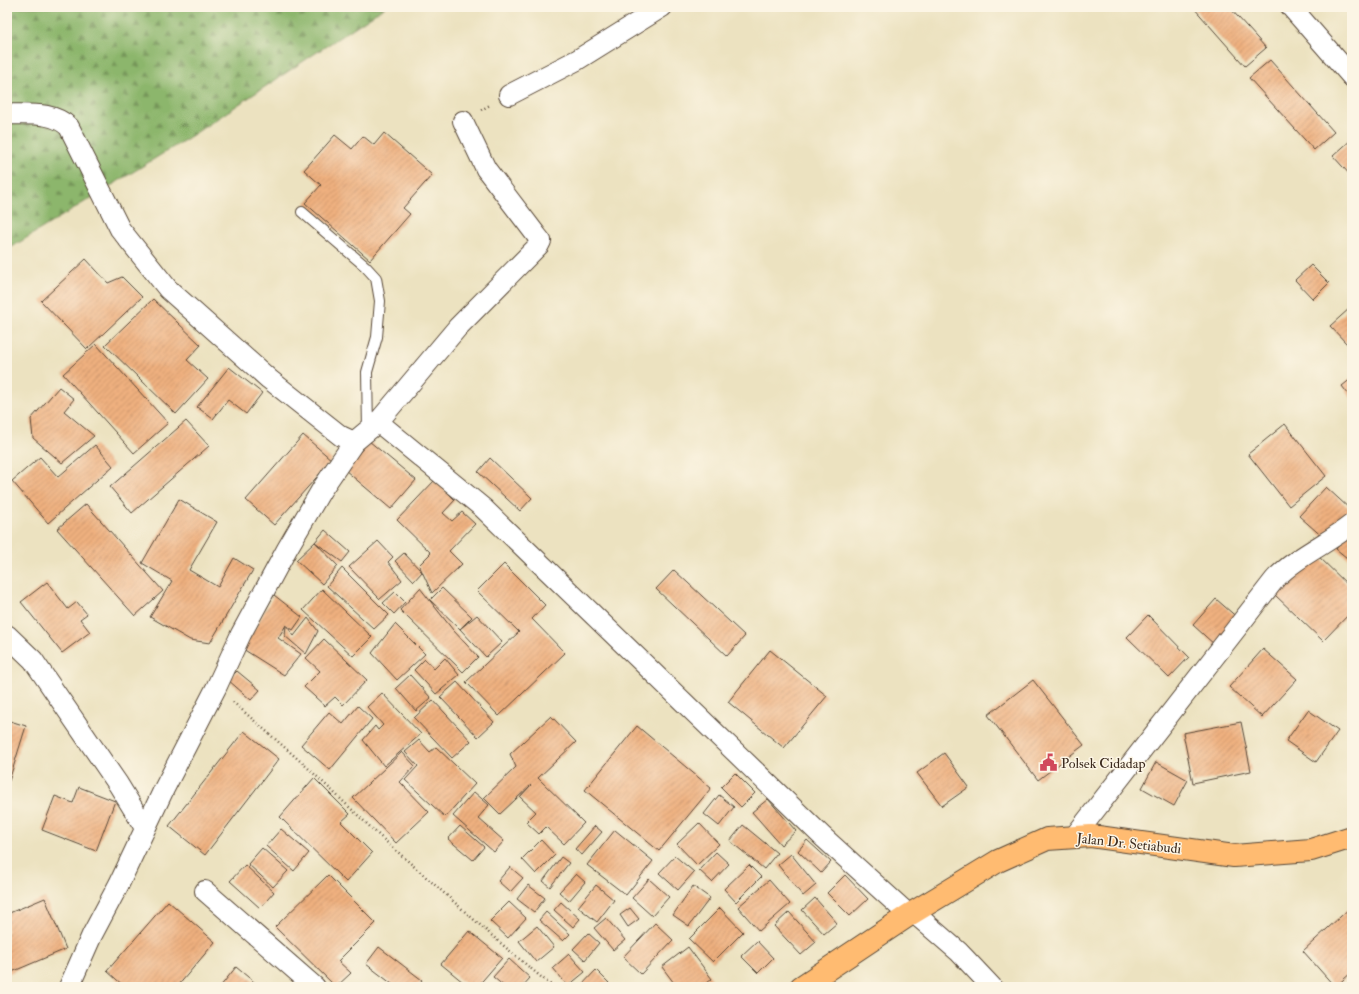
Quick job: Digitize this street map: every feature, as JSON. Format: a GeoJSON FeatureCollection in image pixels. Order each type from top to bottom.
{"type":"FeatureCollection","features":[{"type":"Feature","properties":{"kind":"main road","name":"Jalan Dr. Setiabudi"},"geometry":{"type":"LineString","coordinates":[[801,987],[911,914],[998,861],[1048,838],[1091,836],[1234,856],[1311,850],[1352,837]]}},
{"type":"Feature","properties":{"kind":"street"},"geometry":{"type":"LineString","coordinates":[[509,95],[577,60],[662,7]]}},
{"type":"Feature","properties":{"kind":"street"},"geometry":{"type":"LineString","coordinates":[[1291,7],[1352,77]]}},
{"type":"Feature","properties":{"kind":"street"},"geometry":{"type":"LineString","coordinates":[[7,114],[52,116],[63,121],[69,127],[120,229],[168,289],[268,379],[341,436],[367,431],[483,508],[817,832],[911,914],[959,952],[992,987]]}},
{"type":"Feature","properties":{"kind":"street"},"geometry":{"type":"LineString","coordinates":[[69,987],[145,828],[216,688],[241,634],[287,549],[322,489],[367,431],[458,327],[534,251],[540,241],[486,169],[463,121]]}},
{"type":"Feature","properties":{"kind":"street"},"geometry":{"type":"LineString","coordinates":[[1074,837],[1275,579],[1288,566],[1339,535],[1352,524]]}},
{"type":"Feature","properties":{"kind":"street"},"geometry":{"type":"LineString","coordinates":[[7,635],[33,660],[118,784],[145,828]]}},
{"type":"Feature","properties":{"kind":"street"},"geometry":{"type":"LineString","coordinates":[[205,891],[315,987]]}},
{"type":"Feature","properties":{"kind":"lane"},"geometry":{"type":"LineString","coordinates":[[302,212],[365,266],[376,278],[380,301],[377,337],[367,372],[367,431]]}},
{"type":"Feature","properties":{"kind":"path"},"geometry":{"type":"LineString","coordinates":[[463,121],[509,95]]}},
{"type":"Feature","properties":{"kind":"path"},"geometry":{"type":"LineString","coordinates":[[216,688],[307,767],[382,838],[498,942],[553,987]]}},
{"type":"Feature","properties":{"kind":"green space"},"geometry":{"type":"Polygon","coordinates":[[[7,7],[385,7],[188,138],[7,250],[7,7]]]}},
{"type":"Feature","properties":{"kind":"building"},"geometry":{"type":"Polygon","coordinates":[[[1193,7],[1229,7],[1266,48],[1245,66],[1193,7]]]}},
{"type":"Feature","properties":{"kind":"building"},"geometry":{"type":"Polygon","coordinates":[[[1270,60],[1334,132],[1314,150],[1249,78],[1270,60]]]}},
{"type":"Feature","properties":{"kind":"building"},"geometry":{"type":"Polygon","coordinates":[[[384,133],[432,175],[403,208],[410,214],[370,260],[305,203],[321,185],[304,170],[335,135],[352,149],[363,136],[374,145],[384,133]]]}},
{"type":"Feature","properties":{"kind":"building"},"geometry":{"type":"Polygon","coordinates":[[[1352,139],[1352,177],[1333,156],[1352,139]]]}},
{"type":"Feature","properties":{"kind":"building"},"geometry":{"type":"Polygon","coordinates":[[[86,259],[108,283],[122,277],[142,297],[87,349],[41,301],[86,259]]]}},
{"type":"Feature","properties":{"kind":"building"},"geometry":{"type":"Polygon","coordinates":[[[1311,265],[1329,283],[1313,299],[1295,280],[1311,265]]]}},
{"type":"Feature","properties":{"kind":"building"},"geometry":{"type":"Polygon","coordinates":[[[153,299],[201,345],[187,360],[208,379],[176,414],[105,345],[153,299]]]}},
{"type":"Feature","properties":{"kind":"building"},"geometry":{"type":"Polygon","coordinates":[[[1350,308],[1352,310],[1352,339],[1347,344],[1330,326],[1350,308]]]}},
{"type":"Feature","properties":{"kind":"building"},"geometry":{"type":"Polygon","coordinates":[[[96,344],[168,423],[134,453],[63,374],[96,344]]]}},
{"type":"Feature","properties":{"kind":"building"},"geometry":{"type":"Polygon","coordinates":[[[229,367],[262,393],[246,414],[228,400],[213,419],[197,407],[229,367]]]}},
{"type":"Feature","properties":{"kind":"building"},"geometry":{"type":"Polygon","coordinates":[[[1352,378],[1352,399],[1342,386],[1352,378]]]}},
{"type":"Feature","properties":{"kind":"building"},"geometry":{"type":"Polygon","coordinates":[[[59,387],[74,399],[64,411],[94,436],[62,463],[33,438],[31,419],[59,387]]]}},
{"type":"Feature","properties":{"kind":"building"},"geometry":{"type":"Polygon","coordinates":[[[186,421],[209,446],[132,513],[110,487],[186,421]]]}},
{"type":"Feature","properties":{"kind":"building"},"geometry":{"type":"Polygon","coordinates":[[[1285,424],[1326,476],[1289,506],[1248,454],[1285,424]]]}},
{"type":"Feature","properties":{"kind":"building"},"geometry":{"type":"Polygon","coordinates":[[[303,435],[332,460],[274,525],[246,500],[303,435]]]}},
{"type":"Feature","properties":{"kind":"building"},"geometry":{"type":"Polygon","coordinates":[[[369,441],[416,480],[391,509],[345,470],[369,441]]]}},
{"type":"Feature","properties":{"kind":"building"},"geometry":{"type":"Polygon","coordinates":[[[95,445],[113,466],[48,523],[12,481],[40,457],[58,477],[95,445]]]}},
{"type":"Feature","properties":{"kind":"building"},"geometry":{"type":"Polygon","coordinates":[[[490,458],[532,498],[520,511],[478,472],[490,458]]]}},
{"type":"Feature","properties":{"kind":"building"},"geometry":{"type":"Polygon","coordinates":[[[435,480],[455,500],[443,513],[452,521],[462,512],[475,524],[449,551],[462,564],[432,593],[419,565],[431,553],[397,520],[435,480]]]}},
{"type":"Feature","properties":{"kind":"building"},"geometry":{"type":"Polygon","coordinates":[[[1326,487],[1351,510],[1325,539],[1299,516],[1326,487]]]}},
{"type":"Feature","properties":{"kind":"building"},"geometry":{"type":"Polygon","coordinates":[[[179,499],[217,522],[189,570],[218,587],[234,558],[253,570],[210,643],[190,640],[150,617],[172,581],[142,563],[179,499]]]}},
{"type":"Feature","properties":{"kind":"building"},"geometry":{"type":"Polygon","coordinates":[[[86,504],[163,591],[135,616],[57,529],[86,504]]]}},
{"type":"Feature","properties":{"kind":"building"},"geometry":{"type":"Polygon","coordinates":[[[325,530],[350,552],[342,562],[315,542],[325,530]]]}},
{"type":"Feature","properties":{"kind":"building"},"geometry":{"type":"Polygon","coordinates":[[[1352,530],[1352,562],[1336,549],[1352,530]]]}},
{"type":"Feature","properties":{"kind":"building"},"geometry":{"type":"Polygon","coordinates":[[[378,541],[393,557],[388,562],[402,580],[380,599],[349,567],[378,541]]]}},
{"type":"Feature","properties":{"kind":"building"},"geometry":{"type":"Polygon","coordinates":[[[315,542],[338,566],[322,584],[296,560],[315,542]]]}},
{"type":"Feature","properties":{"kind":"building"},"geometry":{"type":"Polygon","coordinates":[[[1314,552],[1352,589],[1352,611],[1323,641],[1274,594],[1314,552]]]}},
{"type":"Feature","properties":{"kind":"building"},"geometry":{"type":"Polygon","coordinates":[[[404,553],[422,572],[414,581],[395,561],[404,553]]]}},
{"type":"Feature","properties":{"kind":"building"},"geometry":{"type":"Polygon","coordinates":[[[504,564],[545,605],[532,619],[565,653],[499,716],[466,682],[519,632],[477,591],[504,564]]]}},
{"type":"Feature","properties":{"kind":"building"},"geometry":{"type":"Polygon","coordinates":[[[342,568],[389,615],[374,629],[327,586],[342,568]]]}},
{"type":"Feature","properties":{"kind":"building"},"geometry":{"type":"Polygon","coordinates":[[[674,570],[745,636],[727,656],[656,589],[674,570]]]}},
{"type":"Feature","properties":{"kind":"building"},"geometry":{"type":"Polygon","coordinates":[[[47,582],[68,609],[77,602],[87,614],[80,619],[90,632],[62,653],[21,602],[47,582]]]}},
{"type":"Feature","properties":{"kind":"building"},"geometry":{"type":"Polygon","coordinates":[[[420,588],[453,630],[478,657],[463,672],[400,610],[420,588]]]}},
{"type":"Feature","properties":{"kind":"building"},"geometry":{"type":"Polygon","coordinates":[[[442,588],[472,617],[460,629],[430,600],[442,588]]]}},
{"type":"Feature","properties":{"kind":"building"},"geometry":{"type":"Polygon","coordinates":[[[322,589],[372,637],[353,656],[303,610],[322,589]]]}},
{"type":"Feature","properties":{"kind":"building"},"geometry":{"type":"Polygon","coordinates":[[[395,592],[405,602],[394,614],[383,603],[395,592]]]}},
{"type":"Feature","properties":{"kind":"building"},"geometry":{"type":"Polygon","coordinates":[[[274,595],[302,617],[293,630],[286,625],[278,638],[301,654],[284,675],[243,649],[274,595]]]}},
{"type":"Feature","properties":{"kind":"building"},"geometry":{"type":"Polygon","coordinates":[[[1216,599],[1240,620],[1216,646],[1193,625],[1216,599]]]}},
{"type":"Feature","properties":{"kind":"building"},"geometry":{"type":"Polygon","coordinates":[[[477,615],[502,642],[486,657],[460,629],[477,615]]]}},
{"type":"Feature","properties":{"kind":"building"},"geometry":{"type":"Polygon","coordinates":[[[1148,615],[1189,657],[1169,678],[1127,637],[1148,615]]]}},
{"type":"Feature","properties":{"kind":"building"},"geometry":{"type":"Polygon","coordinates":[[[308,618],[318,631],[306,654],[285,636],[286,625],[294,636],[308,618]]]}},
{"type":"Feature","properties":{"kind":"building"},"geometry":{"type":"Polygon","coordinates":[[[395,624],[425,654],[397,680],[372,653],[395,624]]]}},
{"type":"Feature","properties":{"kind":"building"},"geometry":{"type":"Polygon","coordinates":[[[324,639],[367,680],[343,705],[335,697],[325,706],[304,687],[320,671],[306,658],[324,639]]]}},
{"type":"Feature","properties":{"kind":"building"},"geometry":{"type":"Polygon","coordinates":[[[1263,649],[1297,679],[1262,717],[1229,687],[1263,649]]]}},
{"type":"Feature","properties":{"kind":"building"},"geometry":{"type":"Polygon","coordinates":[[[770,650],[827,696],[784,748],[728,702],[770,650]]]}},
{"type":"Feature","properties":{"kind":"building"},"geometry":{"type":"Polygon","coordinates":[[[445,658],[459,675],[436,694],[414,670],[425,659],[434,669],[445,658]]]}},
{"type":"Feature","properties":{"kind":"building"},"geometry":{"type":"Polygon","coordinates":[[[237,671],[260,690],[251,700],[228,680],[237,671]]]}},
{"type":"Feature","properties":{"kind":"building"},"geometry":{"type":"Polygon","coordinates":[[[410,675],[431,698],[416,711],[396,688],[410,675]]]}},
{"type":"Feature","properties":{"kind":"building"},"geometry":{"type":"Polygon","coordinates":[[[1033,680],[1084,745],[1038,780],[988,715],[1033,680]]]}},
{"type":"Feature","properties":{"kind":"building"},"geometry":{"type":"Polygon","coordinates":[[[457,682],[494,722],[478,737],[440,697],[457,682]]]}},
{"type":"Feature","properties":{"kind":"building"},"geometry":{"type":"Polygon","coordinates":[[[382,693],[421,734],[384,766],[363,740],[375,726],[378,730],[383,725],[367,707],[382,693]]]}},
{"type":"Feature","properties":{"kind":"building"},"geometry":{"type":"Polygon","coordinates":[[[433,700],[471,741],[452,758],[414,718],[433,700]]]}},
{"type":"Feature","properties":{"kind":"building"},"geometry":{"type":"Polygon","coordinates":[[[358,706],[372,719],[330,770],[301,745],[329,712],[343,724],[358,706]]]}},
{"type":"Feature","properties":{"kind":"building"},"geometry":{"type":"Polygon","coordinates":[[[1308,710],[1338,731],[1316,762],[1286,741],[1308,710]]]}},
{"type":"Feature","properties":{"kind":"building"},"geometry":{"type":"Polygon","coordinates":[[[551,716],[576,742],[538,778],[584,823],[564,844],[546,827],[539,834],[526,822],[536,812],[520,797],[531,785],[500,814],[484,798],[516,767],[510,754],[551,716]]]}},
{"type":"Feature","properties":{"kind":"building"},"geometry":{"type":"Polygon","coordinates":[[[7,720],[26,726],[9,781],[7,781],[7,720]]]}},
{"type":"Feature","properties":{"kind":"building"},"geometry":{"type":"Polygon","coordinates":[[[1241,722],[1251,771],[1193,783],[1183,733],[1241,722]]]}},
{"type":"Feature","properties":{"kind":"building"},"geometry":{"type":"Polygon","coordinates":[[[637,726],[711,788],[659,851],[585,790],[637,726]]]}},
{"type":"Feature","properties":{"kind":"building"},"geometry":{"type":"Polygon","coordinates":[[[244,731],[279,759],[205,855],[169,826],[244,731]]]}},
{"type":"Feature","properties":{"kind":"building"},"geometry":{"type":"Polygon","coordinates":[[[419,740],[430,752],[436,747],[475,784],[445,817],[405,780],[418,766],[405,752],[419,740]]]}},
{"type":"Feature","properties":{"kind":"building"},"geometry":{"type":"Polygon","coordinates":[[[402,752],[415,766],[400,782],[429,812],[396,843],[353,798],[402,752]]]}},
{"type":"Feature","properties":{"kind":"building"},"geometry":{"type":"Polygon","coordinates":[[[944,753],[969,787],[942,806],[917,773],[944,753]]]}},
{"type":"Feature","properties":{"kind":"building"},"geometry":{"type":"Polygon","coordinates":[[[1156,762],[1188,780],[1174,806],[1142,788],[1156,762]]]}},
{"type":"Feature","properties":{"kind":"building"},"geometry":{"type":"Polygon","coordinates":[[[735,773],[755,793],[741,807],[721,787],[735,773]]]}},
{"type":"Feature","properties":{"kind":"building"},"geometry":{"type":"Polygon","coordinates":[[[314,778],[350,814],[341,822],[372,853],[346,882],[280,817],[314,778]]]}},
{"type":"Feature","properties":{"kind":"building"},"geometry":{"type":"Polygon","coordinates":[[[79,787],[115,801],[96,851],[42,830],[55,796],[73,803],[79,787]]]}},
{"type":"Feature","properties":{"kind":"building"},"geometry":{"type":"Polygon","coordinates":[[[474,792],[489,805],[478,818],[504,841],[494,852],[453,816],[474,792]]]}},
{"type":"Feature","properties":{"kind":"building"},"geometry":{"type":"Polygon","coordinates":[[[719,795],[734,807],[719,826],[704,814],[719,795]]]}},
{"type":"Feature","properties":{"kind":"building"},"geometry":{"type":"Polygon","coordinates":[[[768,799],[796,831],[781,845],[752,812],[768,799]]]}},
{"type":"Feature","properties":{"kind":"building"},"geometry":{"type":"Polygon","coordinates":[[[699,823],[719,844],[697,865],[677,844],[699,823]]]}},
{"type":"Feature","properties":{"kind":"building"},"geometry":{"type":"Polygon","coordinates":[[[743,825],[777,853],[764,869],[730,841],[743,825]]]}},
{"type":"Feature","properties":{"kind":"building"},"geometry":{"type":"Polygon","coordinates":[[[460,826],[484,847],[473,860],[448,839],[460,826]]]}},
{"type":"Feature","properties":{"kind":"building"},"geometry":{"type":"Polygon","coordinates":[[[595,826],[602,832],[582,855],[575,849],[595,826]]]}},
{"type":"Feature","properties":{"kind":"building"},"geometry":{"type":"Polygon","coordinates":[[[281,829],[309,853],[294,871],[266,846],[281,829]]]}},
{"type":"Feature","properties":{"kind":"building"},"geometry":{"type":"Polygon","coordinates":[[[615,830],[653,861],[626,895],[587,865],[615,830]]]}},
{"type":"Feature","properties":{"kind":"building"},"geometry":{"type":"Polygon","coordinates":[[[541,840],[555,855],[536,874],[522,859],[541,840]]]}},
{"type":"Feature","properties":{"kind":"building"},"geometry":{"type":"Polygon","coordinates":[[[807,840],[831,862],[821,873],[798,851],[807,840]]]}},
{"type":"Feature","properties":{"kind":"building"},"geometry":{"type":"Polygon","coordinates":[[[262,848],[288,871],[273,887],[248,864],[262,848]]]}},
{"type":"Feature","properties":{"kind":"building"},"geometry":{"type":"Polygon","coordinates":[[[716,852],[729,864],[712,882],[699,870],[716,852]]]}},
{"type":"Feature","properties":{"kind":"building"},"geometry":{"type":"Polygon","coordinates":[[[791,854],[816,885],[803,896],[778,865],[791,854]]]}},
{"type":"Feature","properties":{"kind":"building"},"geometry":{"type":"Polygon","coordinates":[[[675,856],[694,872],[678,890],[659,873],[675,856]]]}},
{"type":"Feature","properties":{"kind":"building"},"geometry":{"type":"Polygon","coordinates":[[[561,857],[569,863],[550,887],[543,881],[561,857]]]}},
{"type":"Feature","properties":{"kind":"building"},"geometry":{"type":"Polygon","coordinates":[[[245,865],[274,892],[260,908],[230,881],[245,865]]]}},
{"type":"Feature","properties":{"kind":"building"},"geometry":{"type":"Polygon","coordinates":[[[749,865],[761,877],[736,902],[724,889],[749,865]]]}},
{"type":"Feature","properties":{"kind":"building"},"geometry":{"type":"Polygon","coordinates":[[[510,867],[523,878],[510,892],[498,881],[510,867]]]}},
{"type":"Feature","properties":{"kind":"building"},"geometry":{"type":"Polygon","coordinates":[[[576,874],[585,882],[569,901],[559,892],[576,874]]]}},
{"type":"Feature","properties":{"kind":"building"},"geometry":{"type":"Polygon","coordinates":[[[328,875],[376,923],[338,961],[351,973],[336,987],[275,927],[328,875]]]}},
{"type":"Feature","properties":{"kind":"building"},"geometry":{"type":"Polygon","coordinates":[[[845,875],[868,899],[850,916],[827,893],[845,875]]]}},
{"type":"Feature","properties":{"kind":"building"},"geometry":{"type":"Polygon","coordinates":[[[649,879],[669,897],[652,916],[632,898],[649,879]]]}},
{"type":"Feature","properties":{"kind":"building"},"geometry":{"type":"Polygon","coordinates":[[[769,880],[790,904],[759,931],[738,907],[769,880]]]}},
{"type":"Feature","properties":{"kind":"building"},"geometry":{"type":"Polygon","coordinates":[[[528,885],[545,898],[534,912],[517,899],[528,885]]]}},
{"type":"Feature","properties":{"kind":"building"},"geometry":{"type":"Polygon","coordinates":[[[596,885],[614,900],[597,922],[578,907],[596,885]]]}},
{"type":"Feature","properties":{"kind":"building"},"geometry":{"type":"Polygon","coordinates":[[[693,886],[710,898],[689,926],[673,915],[693,886]]]}},
{"type":"Feature","properties":{"kind":"building"},"geometry":{"type":"Polygon","coordinates":[[[45,898],[66,949],[7,974],[7,914],[45,898]]]}},
{"type":"Feature","properties":{"kind":"building"},"geometry":{"type":"Polygon","coordinates":[[[815,898],[837,923],[824,934],[802,910],[815,898]]]}},
{"type":"Feature","properties":{"kind":"building"},"geometry":{"type":"Polygon","coordinates":[[[168,901],[215,942],[177,987],[125,987],[107,971],[168,901]]]}},
{"type":"Feature","properties":{"kind":"building"},"geometry":{"type":"Polygon","coordinates":[[[509,902],[526,918],[508,938],[490,921],[509,902]]]}},
{"type":"Feature","properties":{"kind":"building"},"geometry":{"type":"Polygon","coordinates":[[[561,902],[580,919],[573,927],[554,910],[561,902]]]}},
{"type":"Feature","properties":{"kind":"building"},"geometry":{"type":"Polygon","coordinates":[[[1352,906],[1352,972],[1335,987],[1303,951],[1352,906]]]}},
{"type":"Feature","properties":{"kind":"building"},"geometry":{"type":"Polygon","coordinates":[[[630,908],[639,919],[628,927],[620,915],[630,908]]]}},
{"type":"Feature","properties":{"kind":"building"},"geometry":{"type":"Polygon","coordinates":[[[720,908],[743,932],[713,962],[689,939],[720,908]]]}},
{"type":"Feature","properties":{"kind":"building"},"geometry":{"type":"Polygon","coordinates":[[[546,912],[570,934],[563,941],[539,920],[546,912]]]}},
{"type":"Feature","properties":{"kind":"building"},"geometry":{"type":"Polygon","coordinates":[[[789,912],[816,942],[801,955],[774,926],[789,912]]]}},
{"type":"Feature","properties":{"kind":"building"},"geometry":{"type":"Polygon","coordinates":[[[606,918],[625,940],[613,950],[594,928],[606,918]]]}},
{"type":"Feature","properties":{"kind":"building"},"geometry":{"type":"Polygon","coordinates":[[[655,923],[673,940],[641,974],[623,957],[655,923]]]}},
{"type":"Feature","properties":{"kind":"building"},"geometry":{"type":"Polygon","coordinates":[[[537,926],[554,947],[536,962],[519,941],[537,926]]]}},
{"type":"Feature","properties":{"kind":"building"},"geometry":{"type":"Polygon","coordinates":[[[469,931],[502,958],[477,987],[469,987],[441,964],[469,931]]]}},
{"type":"Feature","properties":{"kind":"building"},"geometry":{"type":"Polygon","coordinates":[[[588,933],[599,943],[585,960],[573,949],[588,933]]]}},
{"type":"Feature","properties":{"kind":"building"},"geometry":{"type":"Polygon","coordinates":[[[757,941],[773,958],[758,973],[741,956],[757,941]]]}},
{"type":"Feature","properties":{"kind":"building"},"geometry":{"type":"Polygon","coordinates":[[[379,947],[422,980],[417,987],[396,987],[366,964],[379,947]]]}},
{"type":"Feature","properties":{"kind":"building"},"geometry":{"type":"Polygon","coordinates":[[[688,947],[712,979],[702,987],[677,987],[662,967],[688,947]]]}},
{"type":"Feature","properties":{"kind":"building"},"geometry":{"type":"Polygon","coordinates":[[[569,954],[585,972],[568,986],[553,968],[569,954]]]}},
{"type":"Feature","properties":{"kind":"building"},"geometry":{"type":"Polygon","coordinates":[[[509,959],[530,978],[522,987],[505,987],[493,977],[509,959]]]}},
{"type":"Feature","properties":{"kind":"building"},"geometry":{"type":"Polygon","coordinates":[[[236,967],[260,987],[220,987],[236,967]]]}},
{"type":"Feature","properties":{"kind":"building"},"geometry":{"type":"Polygon","coordinates":[[[596,970],[609,983],[605,987],[580,987],[596,970]]]}},
{"type":"Feature","properties":{"kind":"place","name":"Polsek Cidadap"},"geometry":{"type":"Point","coordinates":[1048,763]}}]}
